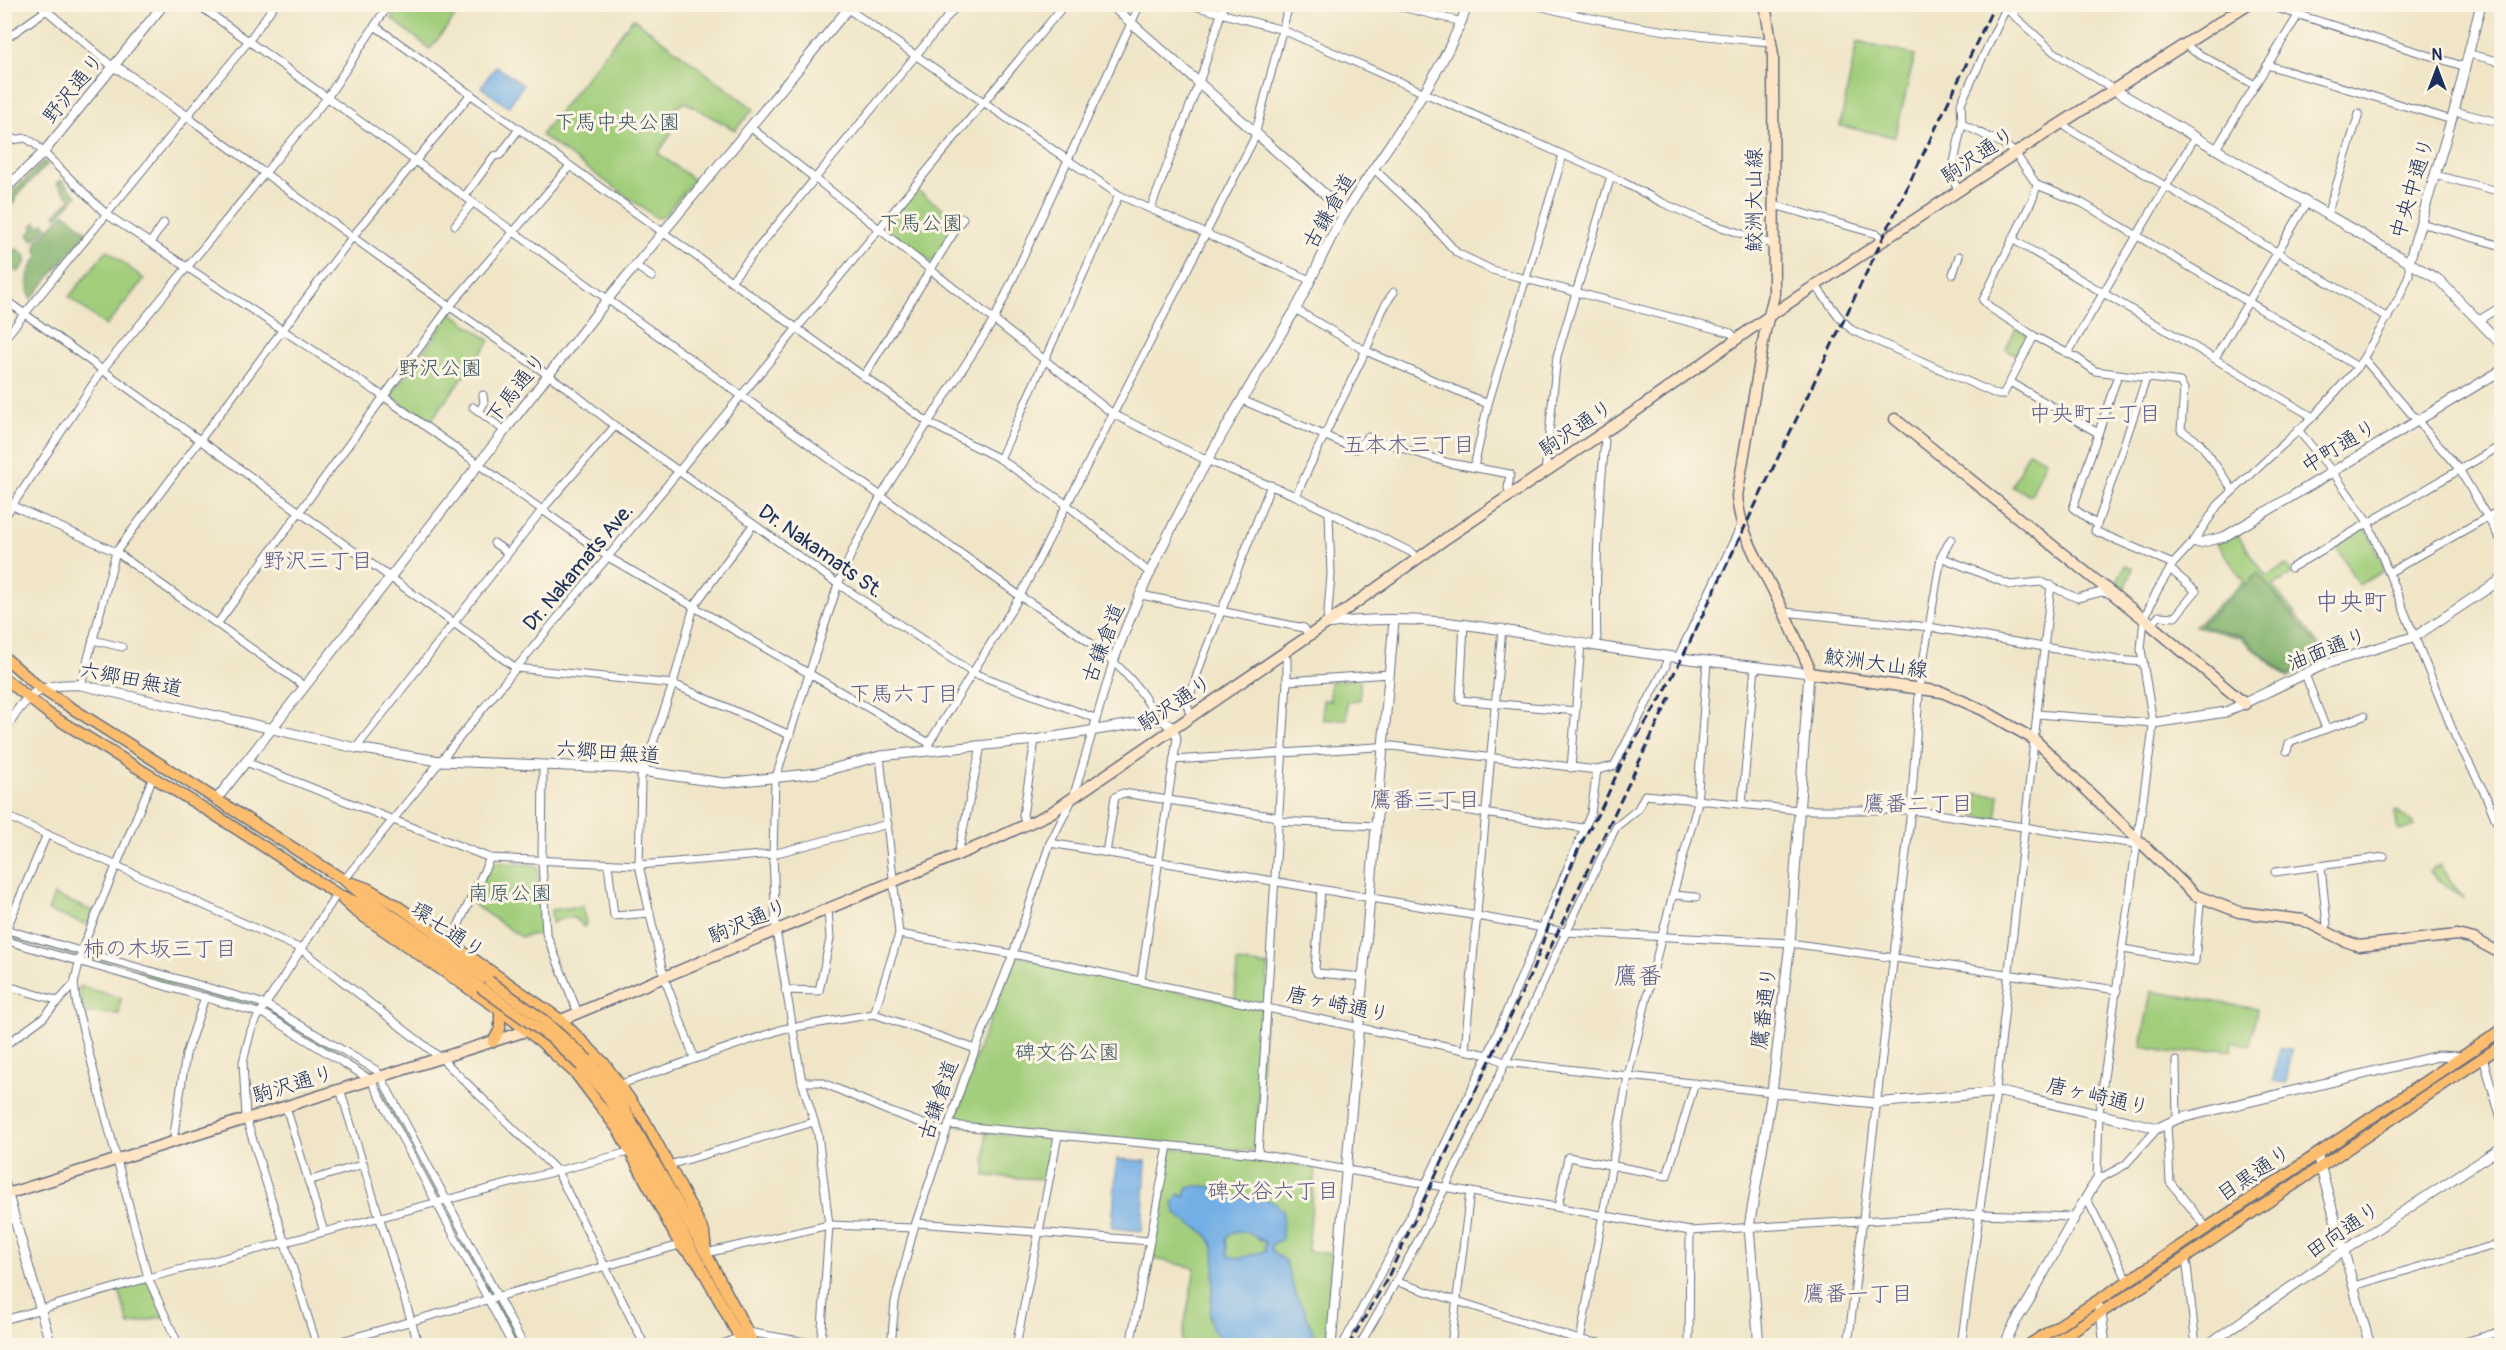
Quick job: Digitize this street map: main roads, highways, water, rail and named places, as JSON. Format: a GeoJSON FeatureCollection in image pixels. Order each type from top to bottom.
{"type":"FeatureCollection","features":[{"type":"Feature","properties":{"kind":"main road","name":"鮫洲大山線"},"geometry":{"type":"LineString","coordinates":[[1765,4],[1771,42],[1774,295],[1738,476],[1737,496],[1741,526],[1758,565],[1784,612],[1808,665],[1809,673],[1951,694],[1983,710],[2035,740],[2194,895],[2203,899],[2252,915],[2302,920],[2359,946],[2446,935],[2465,936],[2480,941],[2502,954]]}},
{"type":"Feature","properties":{"kind":"main road","name":"駒沢通り"},"geometry":{"type":"LineString","coordinates":[[6,1195],[561,1020],[894,882],[1049,814],[1769,316],[2015,153],[2248,4]]}},
{"type":"Feature","properties":{"kind":"main road"},"geometry":{"type":"LineString","coordinates":[[1895,419],[2144,618],[2245,704]]}},
{"type":"Feature","properties":{"kind":"main road","name":"環七通り"},"geometry":{"type":"LineString","coordinates":[[4,657],[40,688],[344,880],[484,984],[585,1063],[613,1089],[706,1253],[744,1338]]}},
{"type":"Feature","properties":{"kind":"main road","name":"環七通り"},"geometry":{"type":"LineString","coordinates":[[4,678],[49,714],[337,894],[361,904],[484,984]]}},
{"type":"Feature","properties":{"kind":"main road"},"geometry":{"type":"LineString","coordinates":[[344,880],[369,889],[517,989],[561,1020],[604,1062],[644,1119],[669,1165],[704,1232],[706,1253]]}},
{"type":"Feature","properties":{"kind":"main road"},"geometry":{"type":"LineString","coordinates":[[337,894],[354,910],[500,1010],[576,1074],[619,1131],[680,1245],[701,1265]]}},
{"type":"Feature","properties":{"kind":"main road"},"geometry":{"type":"LineString","coordinates":[[500,1010],[509,1012],[518,1007],[521,999],[517,989]]}},
{"type":"Feature","properties":{"kind":"main road"},"geometry":{"type":"LineString","coordinates":[[494,1042],[500,1029],[500,1010]]}},
{"type":"Feature","properties":{"kind":"main road","name":"目黒通り"},"geometry":{"type":"LineString","coordinates":[[2048,1346],[2099,1307],[2128,1281],[2502,1030]]}},
{"type":"Feature","properties":{"kind":"main road","name":"目黒通り"},"geometry":{"type":"LineString","coordinates":[[2027,1346],[2184,1257],[2502,1046]]}},
{"type":"Feature","properties":{"kind":"main road","name":"環七通り"},"geometry":{"type":"LineString","coordinates":[[585,1063],[625,1127],[744,1338],[755,1346]]}},
{"type":"Feature","properties":{"kind":"water"},"geometry":{"type":"Polygon","coordinates":[[[496,66],[523,85],[508,107],[481,87],[496,66]]]}},
{"type":"Feature","properties":{"kind":"water"},"geometry":{"type":"Polygon","coordinates":[[[2279,1048],[2292,1050],[2286,1083],[2273,1081],[2279,1048]]]}},
{"type":"Feature","properties":{"kind":"water"},"geometry":{"type":"Polygon","coordinates":[[[1117,1159],[1146,1161],[1142,1231],[1112,1228],[1117,1159]]]}},
{"type":"Feature","properties":{"kind":"water"},"geometry":{"type":"Polygon","coordinates":[[[1220,1187],[1244,1199],[1252,1195],[1276,1203],[1279,1209],[1283,1210],[1282,1239],[1272,1244],[1272,1252],[1285,1261],[1296,1296],[1305,1311],[1316,1340],[1315,1345],[1233,1345],[1227,1339],[1223,1341],[1215,1333],[1210,1317],[1214,1270],[1213,1246],[1205,1233],[1180,1217],[1173,1204],[1179,1194],[1185,1197],[1187,1188],[1220,1187]],[[1238,1231],[1226,1239],[1228,1256],[1240,1258],[1265,1251],[1265,1242],[1248,1233],[1238,1231]]]}},
{"type":"Feature","properties":{"kind":"railway"},"geometry":{"type":"LineString","coordinates":[[1348,1346],[1387,1279],[1534,967],[1580,845],[1602,807],[1625,756],[1663,695],[1684,654],[1995,4]]}},
{"type":"Feature","properties":{"kind":"railway"},"geometry":{"type":"LineString","coordinates":[[1544,961],[1672,693]]}},
{"type":"Feature","properties":{"kind":"district","name":"中央町二丁目"},"geometry":{"type":"Point","coordinates":[2095,413]}},
{"type":"Feature","properties":{"kind":"district","name":"五本木三丁目"},"geometry":{"type":"Point","coordinates":[1409,444]}},
{"type":"Feature","properties":{"kind":"district","name":"野沢三丁目"},"geometry":{"type":"Point","coordinates":[318,560]}},
{"type":"Feature","properties":{"kind":"district","name":"中央町"},"geometry":{"type":"Point","coordinates":[2351,602]}},
{"type":"Feature","properties":{"kind":"district","name":"下馬六丁目"},"geometry":{"type":"Point","coordinates":[904,693]}},
{"type":"Feature","properties":{"kind":"district","name":"鷹番三丁目"},"geometry":{"type":"Point","coordinates":[1425,799]}},
{"type":"Feature","properties":{"kind":"district","name":"鷹番二丁目"},"geometry":{"type":"Point","coordinates":[1918,803]}},
{"type":"Feature","properties":{"kind":"district","name":"柿の木坂三丁目"},"geometry":{"type":"Point","coordinates":[160,948]}},
{"type":"Feature","properties":{"kind":"district","name":"鷹番"},"geometry":{"type":"Point","coordinates":[1638,976]}},
{"type":"Feature","properties":{"kind":"district","name":"碑文谷六丁目"},"geometry":{"type":"Point","coordinates":[1273,1190]}},
{"type":"Feature","properties":{"kind":"district","name":"鷹番一丁目"},"geometry":{"type":"Point","coordinates":[1858,1293]}},
{"type":"Feature","properties":{"kind":"park label","name":"下馬中央公園"},"geometry":{"type":"Point","coordinates":[617,122]}},
{"type":"Feature","properties":{"kind":"park label","name":"下馬公園"},"geometry":{"type":"Point","coordinates":[921,223]}},
{"type":"Feature","properties":{"kind":"park label","name":"野沢公園"},"geometry":{"type":"Point","coordinates":[440,368]}},
{"type":"Feature","properties":{"kind":"park label","name":"南原公園"},"geometry":{"type":"Point","coordinates":[510,893]}},
{"type":"Feature","properties":{"kind":"park label","name":"碑文谷公園"},"geometry":{"type":"Point","coordinates":[1067,1052]}}]}
